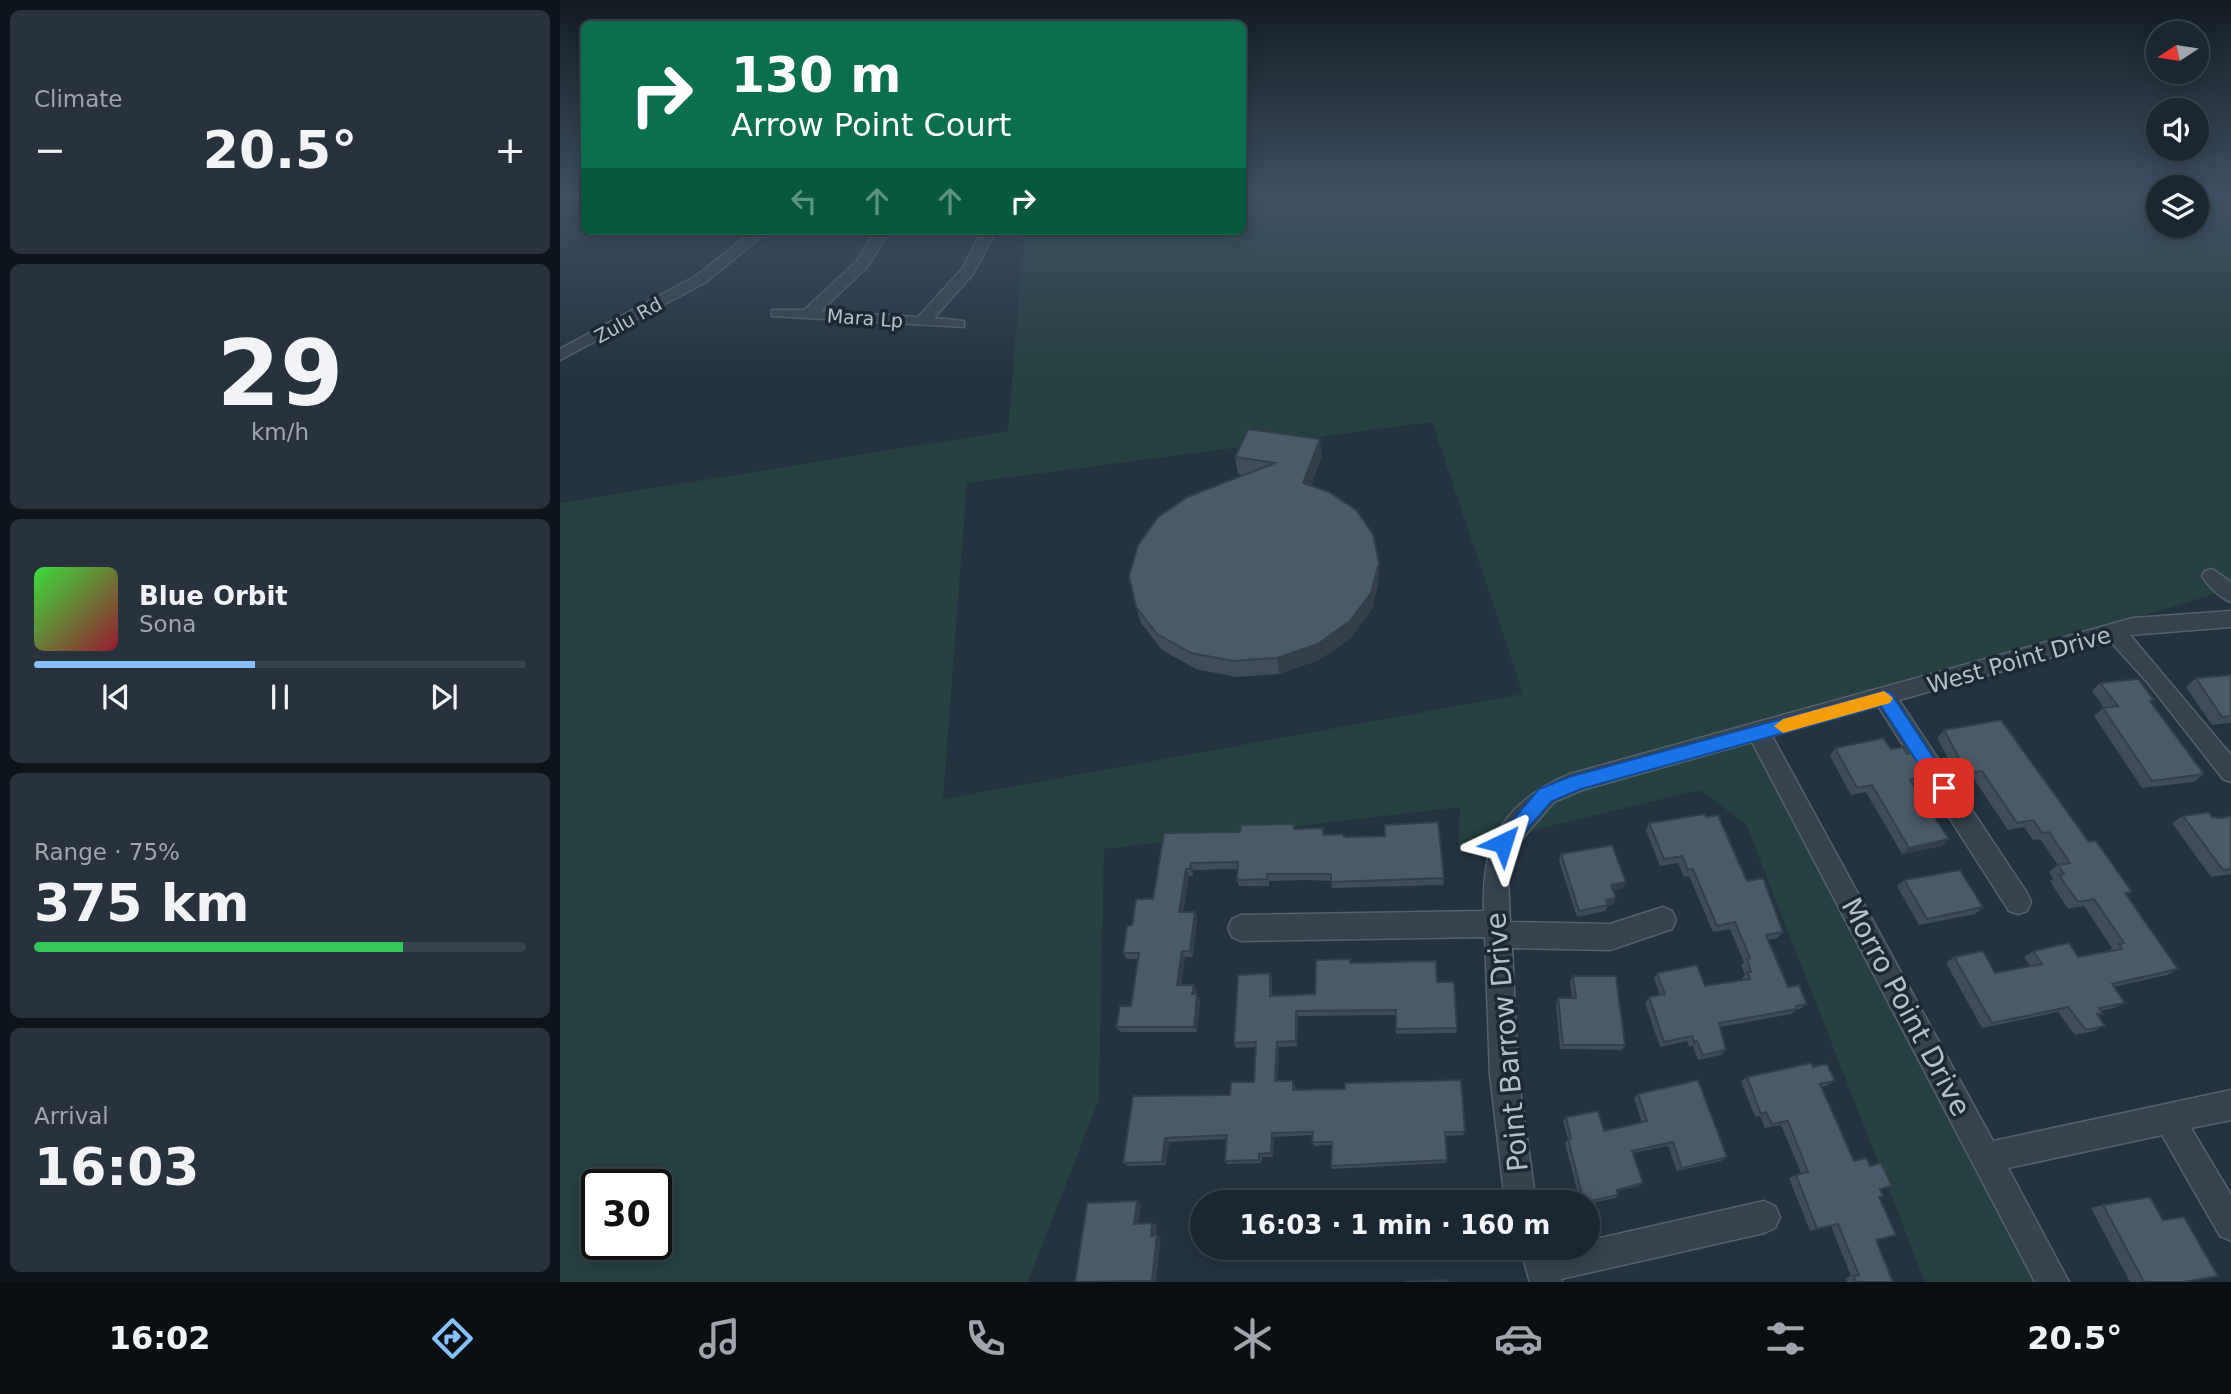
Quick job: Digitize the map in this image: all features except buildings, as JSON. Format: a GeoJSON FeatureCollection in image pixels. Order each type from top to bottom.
{"type":"FeatureCollection","features":[{"type":"Feature","properties":{"kind":"street","name":"Zulu Rd"},"geometry":{"type":"LineString","coordinates":[[560,355],[701,279],[730,256]]}},
{"type":"Feature","properties":{"kind":"street"},"geometry":{"type":"LineString","coordinates":[[809,314],[867,256]]}},
{"type":"Feature","properties":{"kind":"street","name":"Mara Lp"},"geometry":{"type":"LineString","coordinates":[[922,321],[968,271],[976,256]]}},
{"type":"Feature","properties":{"kind":"street","name":"Mara Lp"},"geometry":{"type":"LineString","coordinates":[[777,313],[959,324]]}},
{"type":"Feature","properties":{"kind":"street"},"geometry":{"type":"LineString","coordinates":[[2212,576],[2231,594]]}},
{"type":"Feature","properties":{"kind":"street","name":"West Point Drive"},"geometry":{"type":"LineString","coordinates":[[1504,841],[1546,795],[1578,781],[2117,634],[2133,626],[2231,619]]}},
{"type":"Feature","properties":{"kind":"street"},"geometry":{"type":"LineString","coordinates":[[2117,634],[2156,677],[2231,772]]}},
{"type":"Feature","properties":{"kind":"street"},"geometry":{"type":"LineString","coordinates":[[1885,698],[2018,902]]}},
{"type":"Feature","properties":{"kind":"street","name":"Morro Point Drive"},"geometry":{"type":"LineString","coordinates":[[1759,733],[2053,1282]]}},
{"type":"Feature","properties":{"kind":"street","name":"Point Barrow Drive"},"geometry":{"type":"LineString","coordinates":[[1504,841],[1495,876],[1496,929],[1504,1074],[1519,1190]]}},
{"type":"Feature","properties":{"kind":"street"},"geometry":{"type":"LineString","coordinates":[[1241,928],[1496,929],[1610,937],[1663,920]]}},
{"type":"Feature","properties":{"kind":"street"},"geometry":{"type":"LineString","coordinates":[[1987,1157],[2231,1105]]}},
{"type":"Feature","properties":{"kind":"street"},"geometry":{"type":"LineString","coordinates":[[2170,1120],[2231,1225]]}},
{"type":"Feature","properties":{"kind":"street"},"geometry":{"type":"LineString","coordinates":[[1541,1265],[1764,1217]]}},
{"type":"Feature","properties":{"kind":"green space"},"geometry":{"type":"Polygon","coordinates":[[[1022,256],[2231,256],[2231,589],[1760,733],[2055,1282],[1925,1282],[1746,824],[1700,790],[1458,848],[1460,807],[1104,849],[1099,1099],[1028,1282],[560,1282],[560,503],[1008,431],[1022,256]],[[1432,422],[967,483],[943,799],[1523,694],[1432,422]]]}},
{"type":"Feature","properties":{"kind":"slow traffic"},"geometry":{"type":"LineString","coordinates":[[1783,726],[1884,698]]}},
{"type":"Feature","properties":{"kind":"route"},"geometry":{"type":"LineString","coordinates":[[1503,843],[1546,795],[1578,781],[1885,698],[1944,788]]}}]}
